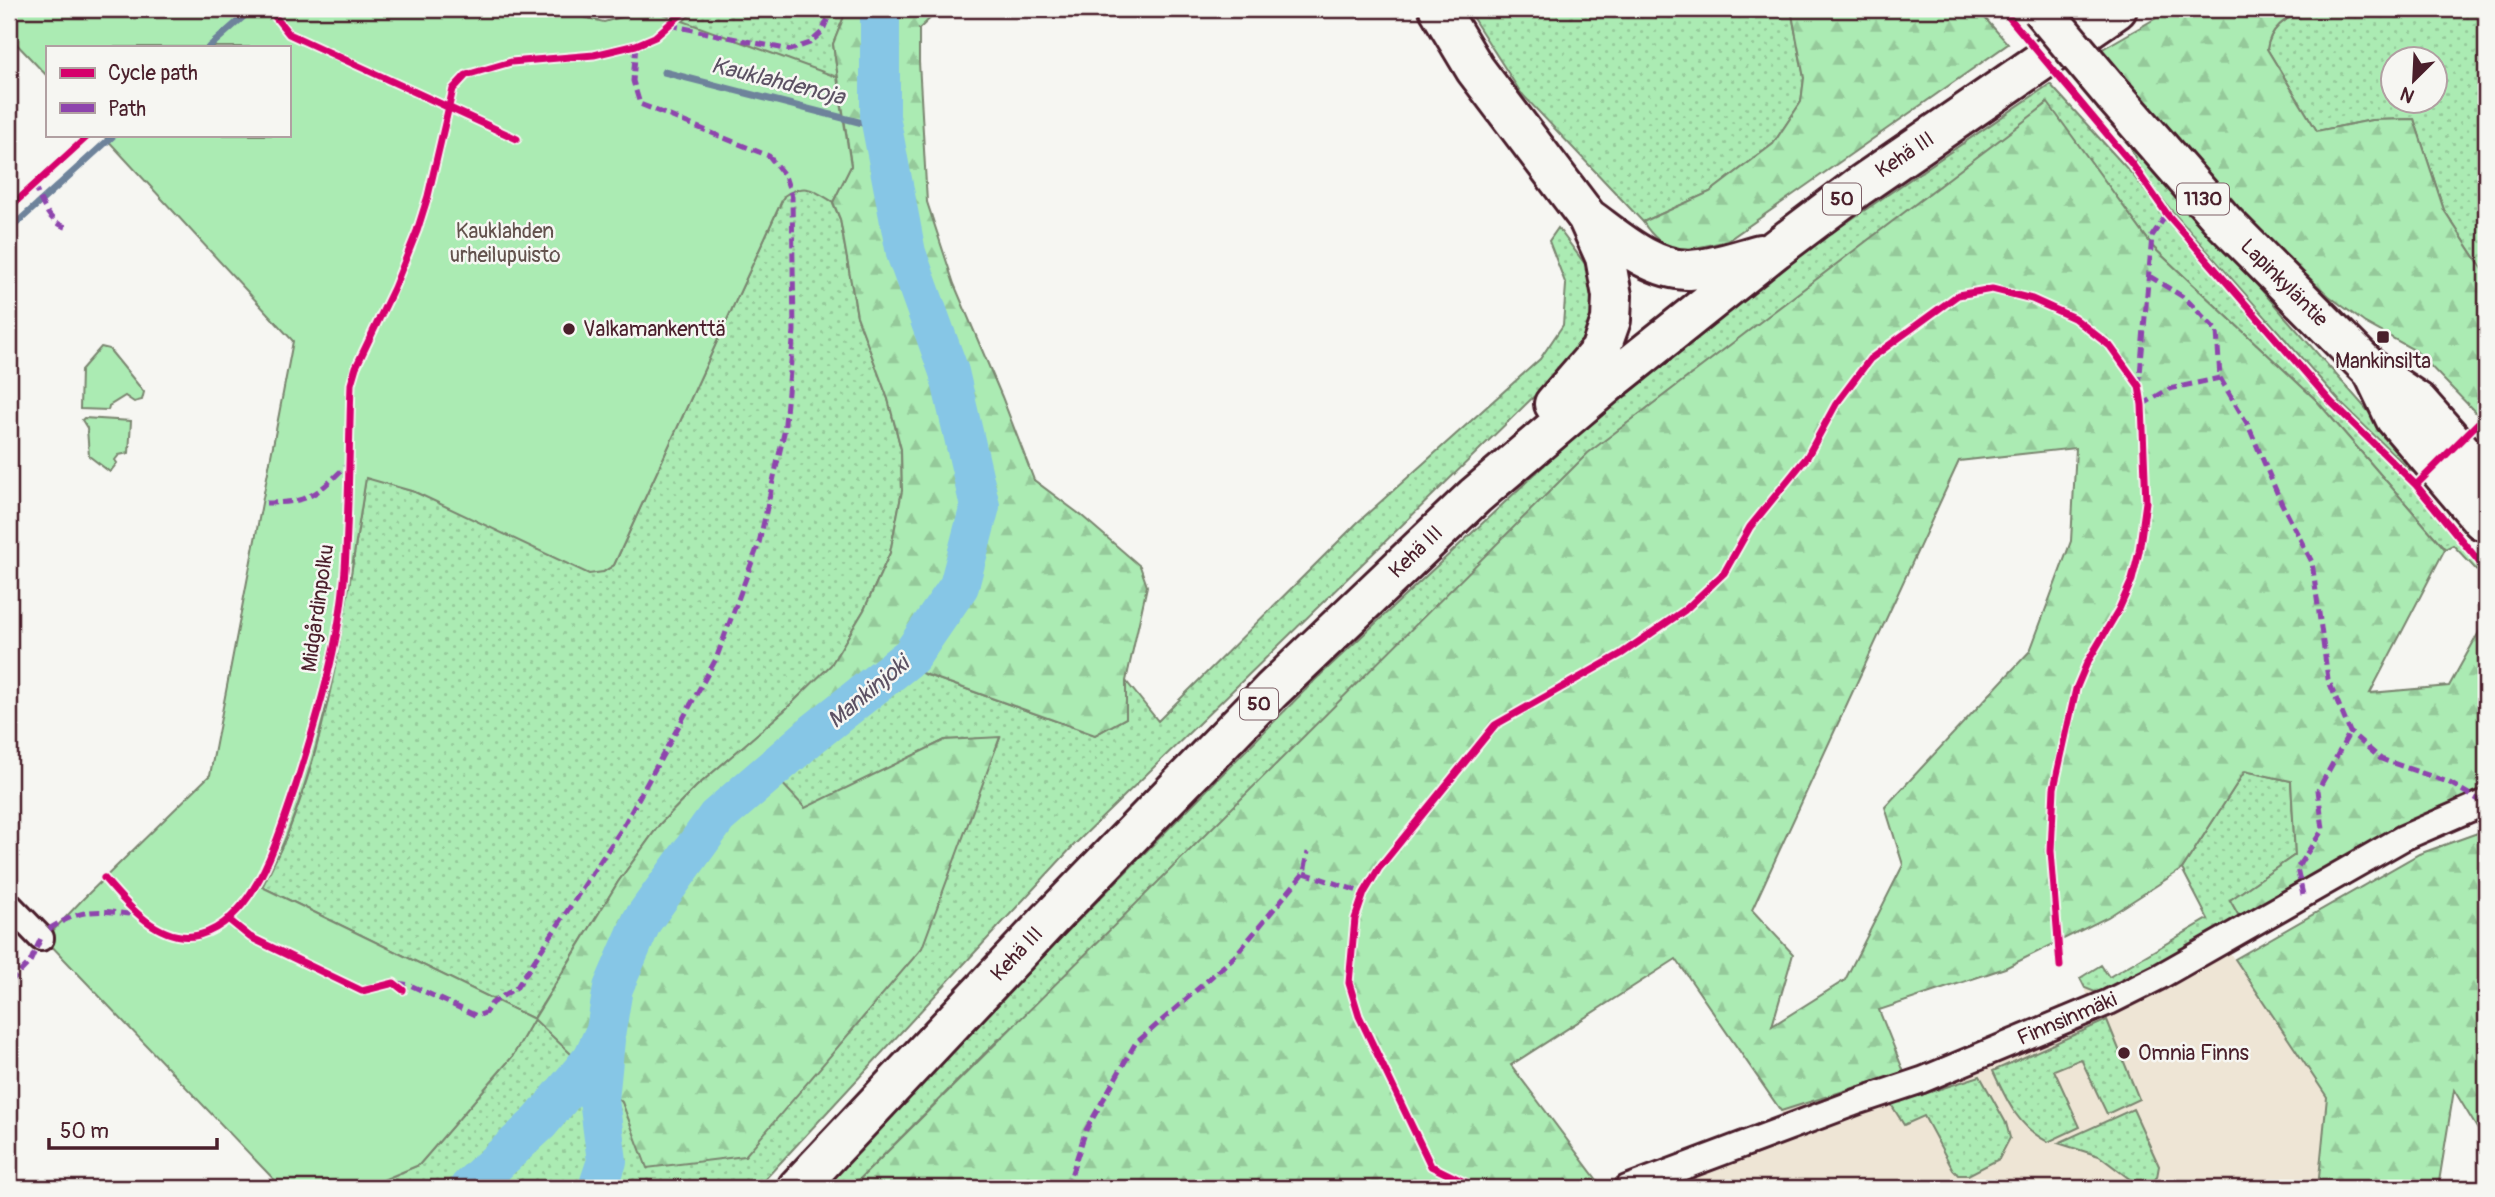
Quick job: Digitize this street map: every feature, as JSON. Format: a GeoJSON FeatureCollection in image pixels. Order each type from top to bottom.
{"type":"FeatureCollection","features":[{"type":"Feature","properties":{"kind":"main road"},"geometry":{"type":"LineString","coordinates":[[1439,9],[1475,69],[1587,217],[1605,257],[1612,296],[1611,320],[1600,351],[1475,496]]}},
{"type":"Feature","properties":{"kind":"main road","name":"Lapinkyläntie"},"geometry":{"type":"LineString","coordinates":[[2040,9],[2224,222],[2374,372],[2418,402],[2486,480]]}},
{"type":"Feature","properties":{"kind":"main road","name":"Kehä III"},"geometry":{"type":"LineString","coordinates":[[797,1188],[1050,919],[1272,690],[1475,496],[1607,384],[1776,249],[1858,187],[2117,9]]}},
{"type":"Feature","properties":{"kind":"main road"},"geometry":{"type":"LineString","coordinates":[[1587,217],[1638,254],[1664,266],[1689,270],[1776,249]]}},
{"type":"Feature","properties":{"kind":"main road","name":"Lapinkyläntie"},"geometry":{"type":"LineString","coordinates":[[2374,372],[2395,418],[2485,515]]}},
{"type":"Feature","properties":{"kind":"street","name":"Finnsinmäki"},"geometry":{"type":"LineString","coordinates":[[1627,1188],[1922,1080],[2109,1002],[2159,977],[2403,838],[2486,802]]}},
{"type":"Feature","properties":{"kind":"street"},"geometry":{"type":"LineString","coordinates":[[9,905],[41,938]]}},
{"type":"Feature","properties":{"kind":"shaded area","name":"Omnia Finns"},"geometry":{"type":"Polygon","coordinates":[[[2215,931],[2327,1097],[2318,1188],[1663,1188],[1790,1133],[1781,1111],[1904,1072],[1997,1034],[2041,1020],[2057,1012],[2060,1003],[2062,1008],[2088,997],[2085,988],[2095,992],[2117,991],[2215,931]]]}},
{"type":"Feature","properties":{"kind":"green space","name":"Kauklahden urheilupuisto"},"geometry":{"type":"Polygon","coordinates":[[[9,9],[548,9],[604,22],[650,9],[837,77],[851,166],[833,202],[809,189],[798,189],[784,196],[614,565],[603,572],[589,574],[415,492],[366,478],[337,655],[317,743],[286,836],[262,887],[534,1019],[512,1057],[419,1165],[364,1188],[282,1188],[45,939],[210,775],[293,341],[104,136],[290,136],[290,46],[46,46],[46,75],[9,36],[9,9]]]}},
{"type":"Feature","properties":{"kind":"green space"},"geometry":{"type":"Polygon","coordinates":[[[696,9],[847,9],[833,44],[851,166],[833,203],[840,219],[857,316],[888,399],[901,449],[902,491],[890,553],[864,610],[831,665],[785,710],[696,787],[660,824],[618,882],[534,1018],[622,1102],[648,1168],[977,794],[1000,738],[945,740],[805,809],[765,766],[888,661],[1095,735],[1126,718],[1126,681],[1158,721],[1357,523],[1540,359],[1563,325],[1566,285],[1549,241],[1558,228],[1594,276],[1590,329],[1558,373],[1074,845],[757,1188],[364,1188],[419,1165],[512,1057],[534,1019],[262,887],[289,830],[317,744],[337,656],[366,477],[415,492],[603,572],[614,565],[784,196],[663,40],[696,9]]]}},
{"type":"Feature","properties":{"kind":"green space"},"geometry":{"type":"Polygon","coordinates":[[[847,9],[940,9],[919,29],[927,202],[954,284],[1034,480],[1082,516],[1140,566],[1147,586],[1126,681],[1126,718],[1095,735],[888,661],[766,766],[805,808],[945,740],[1000,737],[922,948],[745,1156],[647,1168],[622,1102],[534,1019],[618,882],[660,824],[696,787],[785,710],[831,665],[864,610],[890,553],[902,491],[901,449],[888,399],[857,316],[840,219],[833,202],[851,165],[833,44],[847,9]]]}},
{"type":"Feature","properties":{"kind":"green space"},"geometry":{"type":"Polygon","coordinates":[[[1467,9],[1791,9],[1804,78],[1801,102],[1773,144],[1710,192],[1643,222],[1521,93],[1467,9]]]}},
{"type":"Feature","properties":{"kind":"green space"},"geometry":{"type":"Polygon","coordinates":[[[1791,9],[1977,9],[2008,44],[1727,241],[1691,248],[1670,246],[1661,242],[1643,222],[1710,192],[1773,144],[1801,102],[1804,78],[1791,9]]]}},
{"type":"Feature","properties":{"kind":"green space"},"geometry":{"type":"Polygon","coordinates":[[[2172,9],[2304,9],[2275,29],[2267,49],[2317,131],[2372,120],[2414,119],[2444,210],[2486,274],[2486,420],[2416,351],[2365,323],[2329,296],[2242,216],[2099,51],[2172,9]]]}},
{"type":"Feature","properties":{"kind":"green space"},"geometry":{"type":"Polygon","coordinates":[[[2304,9],[2486,9],[2486,274],[2444,210],[2414,119],[2372,120],[2317,131],[2267,49],[2275,29],[2304,9]]]}},
{"type":"Feature","properties":{"kind":"green space"},"geometry":{"type":"Polygon","coordinates":[[[2050,84],[2132,174],[2173,227],[2317,391],[2409,482],[2486,575],[2486,580],[2453,545],[2445,549],[2316,400],[2154,248],[2047,103],[997,1041],[851,1188],[823,1188],[1058,941],[1315,680],[1583,429],[1790,261],[2050,84]]]}},
{"type":"Feature","properties":{"kind":"green space"},"geometry":{"type":"Polygon","coordinates":[[[2048,103],[2154,248],[2316,400],[2445,549],[2370,693],[2449,686],[2483,625],[2486,625],[2486,788],[2239,916],[2230,900],[2295,855],[2291,781],[2245,771],[2182,869],[2108,917],[2005,968],[1879,1010],[1904,1072],[1781,1111],[1676,959],[1511,1065],[1603,1188],[851,1188],[1588,453],[2048,103]],[[2076,448],[1959,461],[1752,910],[1793,954],[1772,1026],[1845,980],[1903,865],[1885,807],[2030,651],[2071,541],[2076,448]]]}},
{"type":"Feature","properties":{"kind":"green space"},"geometry":{"type":"Polygon","coordinates":[[[2132,143],[2420,470],[2411,471],[2344,406],[2171,210],[2137,163],[2130,145],[2132,143]]]}},
{"type":"Feature","properties":{"kind":"green space"},"geometry":{"type":"Polygon","coordinates":[[[101,347],[109,349],[144,392],[142,400],[134,402],[125,396],[109,406],[108,410],[80,409],[81,370],[101,347]]]}},
{"type":"Feature","properties":{"kind":"green space"},"geometry":{"type":"Polygon","coordinates":[[[82,420],[131,421],[129,453],[119,455],[110,472],[89,456],[87,428],[82,420]]]}},
{"type":"Feature","properties":{"kind":"green space"},"geometry":{"type":"Polygon","coordinates":[[[2245,771],[2291,781],[2295,855],[2230,900],[2239,916],[2117,991],[2095,992],[2085,988],[2080,978],[2101,965],[2109,977],[2208,919],[2182,869],[2245,771]]]}},
{"type":"Feature","properties":{"kind":"green space"},"geometry":{"type":"Polygon","coordinates":[[[2486,830],[2486,1143],[2454,1090],[2438,1188],[2318,1188],[2327,1097],[2235,959],[2419,854],[2486,830]]]}},
{"type":"Feature","properties":{"kind":"green space"},"geometry":{"type":"Polygon","coordinates":[[[2107,1020],[2139,1099],[2107,1114],[2081,1059],[2054,1070],[2080,1127],[2048,1142],[2021,1121],[1993,1071],[2107,1020]]]}},
{"type":"Feature","properties":{"kind":"green space"},"geometry":{"type":"Polygon","coordinates":[[[1980,1076],[2006,1123],[2010,1138],[1999,1159],[1968,1175],[1958,1175],[1924,1116],[1904,1125],[1889,1101],[1918,1096],[1980,1076]]]}},
{"type":"Feature","properties":{"kind":"green space"},"geometry":{"type":"Polygon","coordinates":[[[2133,1109],[2159,1166],[2157,1177],[2152,1183],[2145,1186],[2135,1183],[2099,1156],[2058,1143],[2133,1109]]]}},
{"type":"Feature","properties":{"kind":"waterway"},"geometry":{"type":"LineString","coordinates":[[210,46],[252,9]]}},
{"type":"Feature","properties":{"kind":"waterway","name":"Mankinjoki"},"geometry":{"type":"LineString","coordinates":[[469,1188],[540,1122],[593,1058],[606,1030],[613,988],[642,921],[717,817],[814,733],[911,656],[959,586],[980,506],[949,372],[906,253],[880,117],[880,14],[883,9]]}},
{"type":"Feature","properties":{"kind":"waterway","name":"Kauklahdenoja"},"geometry":{"type":"LineString","coordinates":[[664,72],[882,128]]}},
{"type":"Feature","properties":{"kind":"waterway"},"geometry":{"type":"LineString","coordinates":[[9,230],[113,136]]}},
{"type":"Feature","properties":{"kind":"waterway"},"geometry":{"type":"LineString","coordinates":[[598,1188],[607,1161],[599,1100],[605,1040]]}},
{"type":"Feature","properties":{"kind":"marked path"},"geometry":{"type":"LineString","coordinates":[[669,25],[790,50],[810,43],[822,32],[832,9]]}},
{"type":"Feature","properties":{"kind":"marked path"},"geometry":{"type":"LineString","coordinates":[[397,983],[410,985],[477,1016],[485,1013],[492,1003],[517,987],[621,830],[716,659],[759,543],[784,433],[794,331],[792,197],[785,176],[769,156],[640,104],[633,81],[636,45]]}},
{"type":"Feature","properties":{"kind":"marked path"},"geometry":{"type":"LineString","coordinates":[[34,185],[50,216],[66,227]]}},
{"type":"Feature","properties":{"kind":"marked path"},"geometry":{"type":"LineString","coordinates":[[2139,386],[2152,236],[2167,214]]}},
{"type":"Feature","properties":{"kind":"marked path"},"geometry":{"type":"LineString","coordinates":[[2149,276],[2185,298],[2217,331],[2220,378],[2248,425],[2281,502],[2312,562],[2328,679],[2350,732],[2381,759],[2448,782],[2484,803]]}},
{"type":"Feature","properties":{"kind":"marked path"},"geometry":{"type":"LineString","coordinates":[[2142,405],[2169,389],[2220,378]]}},
{"type":"Feature","properties":{"kind":"marked path"},"geometry":{"type":"LineString","coordinates":[[266,503],[304,499],[320,490],[348,464]]}},
{"type":"Feature","properties":{"kind":"marked path"},"geometry":{"type":"LineString","coordinates":[[2303,895],[2297,868],[2323,829],[2318,790],[2350,732]]}},
{"type":"Feature","properties":{"kind":"marked path"},"geometry":{"type":"LineString","coordinates":[[1067,1188],[1086,1130],[1135,1044],[1234,957],[1304,873],[1308,852]]}},
{"type":"Feature","properties":{"kind":"marked path"},"geometry":{"type":"LineString","coordinates":[[1304,873],[1364,893]]}},
{"type":"Feature","properties":{"kind":"marked path"},"geometry":{"type":"LineString","coordinates":[[49,929],[72,917],[91,912],[137,915]]}},
{"type":"Feature","properties":{"kind":"marked path"},"geometry":{"type":"LineString","coordinates":[[9,983],[30,962],[41,938]]}},
{"type":"Feature","properties":{"kind":"cycle path"},"geometry":{"type":"LineString","coordinates":[[269,9],[289,34],[517,139]]}},
{"type":"Feature","properties":{"kind":"cycle path","name":"Midgårdinpolku"},"geometry":{"type":"LineString","coordinates":[[104,878],[133,910],[158,928],[171,934],[199,935],[216,928],[238,910],[267,865],[312,732],[338,624],[346,546],[351,384],[356,367],[394,288],[417,231],[453,89],[466,75],[511,62],[594,55],[636,45],[655,37],[687,9]]}},
{"type":"Feature","properties":{"kind":"cycle path"},"geometry":{"type":"LineString","coordinates":[[2002,9],[2132,164],[2167,214],[2331,402],[2416,485],[2486,570]]}},
{"type":"Feature","properties":{"kind":"cycle path"},"geometry":{"type":"LineString","coordinates":[[9,208],[88,136]]}},
{"type":"Feature","properties":{"kind":"cycle path"},"geometry":{"type":"LineString","coordinates":[[1476,1188],[1431,1166],[1359,1016],[1349,983],[1355,919],[1364,893],[1379,868],[1495,725],[1621,654],[1685,610],[1724,573],[1750,527],[1807,457],[1836,404],[1870,359],[1958,295],[1992,289],[2032,299],[2074,318],[2110,346],[2139,386],[2142,405],[2146,502],[2139,552],[2132,580],[2119,609],[2087,663],[2076,689],[2054,788],[2051,851],[2060,966]]}},
{"type":"Feature","properties":{"kind":"cycle path"},"geometry":{"type":"LineString","coordinates":[[2416,485],[2478,423],[2486,428]]}},
{"type":"Feature","properties":{"kind":"cycle path"},"geometry":{"type":"LineString","coordinates":[[228,919],[250,937],[362,991],[394,983],[403,990]]}},
{"type":"Feature","properties":{"kind":"place","name":"Valkamankenttä"},"geometry":{"type":"Point","coordinates":[569,329]}},
{"type":"Feature","properties":{"kind":"place","name":"Mankinsilta"},"geometry":{"type":"Point","coordinates":[2383,337]}},
{"type":"Feature","properties":{"kind":"place","name":"Omnia Finns"},"geometry":{"type":"Point","coordinates":[2124,1053]}}]}
